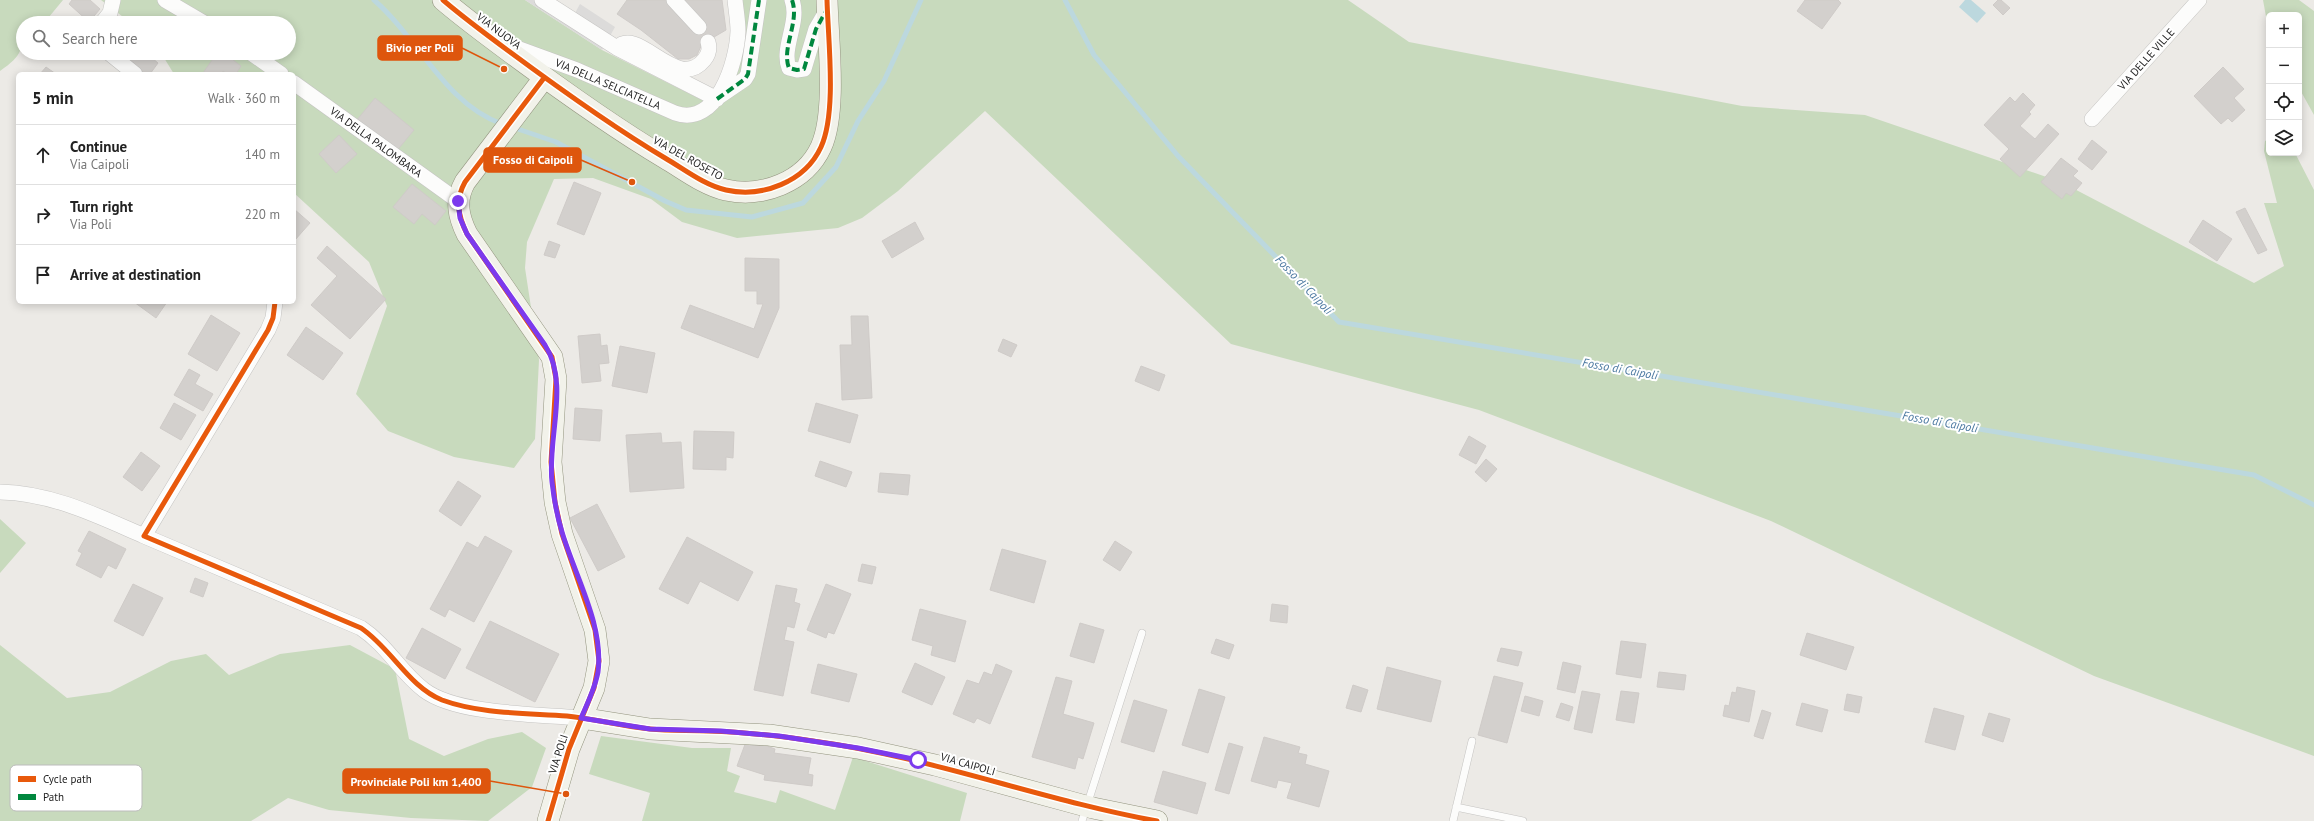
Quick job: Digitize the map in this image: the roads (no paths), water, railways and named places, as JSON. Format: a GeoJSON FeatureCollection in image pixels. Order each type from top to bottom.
{"type":"FeatureCollection","features":[{"type":"Feature","properties":{"kind":"street"},"geometry":{"type":"LineString","coordinates":[[108,16],[110,13],[112,0]]}},
{"type":"Feature","properties":{"kind":"street"},"geometry":{"type":"LineString","coordinates":[[165,0],[192,16]]}},
{"type":"Feature","properties":{"kind":"street","name":"VIA NUOVA"},"geometry":{"type":"LineString","coordinates":[[443,0],[544,78]]}},
{"type":"Feature","properties":{"kind":"street"},"geometry":{"type":"LineString","coordinates":[[542,0],[617,48],[717,98],[733,58],[738,32],[735,0]]}},
{"type":"Feature","properties":{"kind":"street"},"geometry":{"type":"LineString","coordinates":[[674,0],[699,27]]}},
{"type":"Feature","properties":{"kind":"street","name":"VIA DELLA SELCIATELLA"},"geometry":{"type":"LineString","coordinates":[[496,42],[577,70],[680,114],[700,112],[717,98],[745,79],[748,74],[759,0]]}},
{"type":"Feature","properties":{"kind":"street"},"geometry":{"type":"LineString","coordinates":[[792,0],[793,26],[786,60],[790,68],[797,70],[804,69],[816,29],[827,5]]}},
{"type":"Feature","properties":{"kind":"street","name":"VIA DELLE VILLE"},"geometry":{"type":"LineString","coordinates":[[2092,119],[2199,0]]}},
{"type":"Feature","properties":{"kind":"street","name":"VIA DEL ROSETO"},"geometry":{"type":"LineString","coordinates":[[544,78],[636,140],[712,185],[734,191],[768,189],[793,179],[810,166],[822,146],[827,123],[829,100],[827,5]]}},
{"type":"Feature","properties":{"kind":"street"},"geometry":{"type":"LineString","coordinates":[[617,48],[624,44],[634,44],[671,65],[684,68],[697,65],[704,60],[709,52],[708,42]]}},
{"type":"Feature","properties":{"kind":"street"},"geometry":{"type":"LineString","coordinates":[[118,60],[133,72]]}},
{"type":"Feature","properties":{"kind":"street"},"geometry":{"type":"LineString","coordinates":[[261,60],[278,72]]}},
{"type":"Feature","properties":{"kind":"street","name":"VIA POLI"},"geometry":{"type":"LineString","coordinates":[[544,78],[465,182],[458,201],[460,218],[467,234],[545,345],[554,363],[556,403],[551,462],[555,502],[562,534],[595,630],[598,649],[596,681],[569,749],[548,821]]}},
{"type":"Feature","properties":{"kind":"street","name":"VIA DELLA PALOMBARA"},"geometry":{"type":"LineString","coordinates":[[296,84],[458,201]]}},
{"type":"Feature","properties":{"kind":"street"},"geometry":{"type":"LineString","coordinates":[[144,536],[268,330],[273,318],[275,304]]}},
{"type":"Feature","properties":{"kind":"street"},"geometry":{"type":"LineString","coordinates":[[0,492],[62,502],[361,628],[384,646],[418,685],[440,699],[471,707],[581,718]]}},
{"type":"Feature","properties":{"kind":"street","name":"VIA CAIPOLI"},"geometry":{"type":"LineString","coordinates":[[581,718],[650,729],[769,735],[858,748],[935,764],[1084,814],[1157,821]]}},
{"type":"Feature","properties":{"kind":"lane"},"geometry":{"type":"LineString","coordinates":[[1084,814],[1142,633]]}},
{"type":"Feature","properties":{"kind":"lane"},"geometry":{"type":"LineString","coordinates":[[1453,821],[1472,741]]}},
{"type":"Feature","properties":{"kind":"lane"},"geometry":{"type":"LineString","coordinates":[[1456,807],[1523,821]]}},
{"type":"Feature","properties":{"kind":"water"},"geometry":{"type":"Polygon","coordinates":[[[1965,0],[1971,0],[1986,13],[1977,23],[1959,7],[1965,0]]]}},
{"type":"Feature","properties":{"kind":"waterway","name":"Fosso di Caipoli"},"geometry":{"type":"LineString","coordinates":[[374,0],[390,15],[433,69],[464,102],[482,114],[502,124]]}},
{"type":"Feature","properties":{"kind":"waterway","name":"Fosso di Caipoli"},"geometry":{"type":"LineString","coordinates":[[512,127],[556,142],[665,201],[686,210],[752,217],[803,203],[836,167],[858,121],[884,81],[921,0]]}},
{"type":"Feature","properties":{"kind":"waterway","name":"Fosso di Caipoli"},"geometry":{"type":"LineString","coordinates":[[1065,0],[1094,55],[1178,156],[1339,322],[2254,475],[2314,505]]}},
{"type":"Feature","properties":{"kind":"place","name":"Bivio per Poli"},"geometry":{"type":"Point","coordinates":[504,69]}},
{"type":"Feature","properties":{"kind":"place","name":"Fosso di Caipoli"},"geometry":{"type":"Point","coordinates":[632,182]}},
{"type":"Feature","properties":{"kind":"place","name":"Provinciale Poli km 1,400"},"geometry":{"type":"Point","coordinates":[566,794]}}]}
